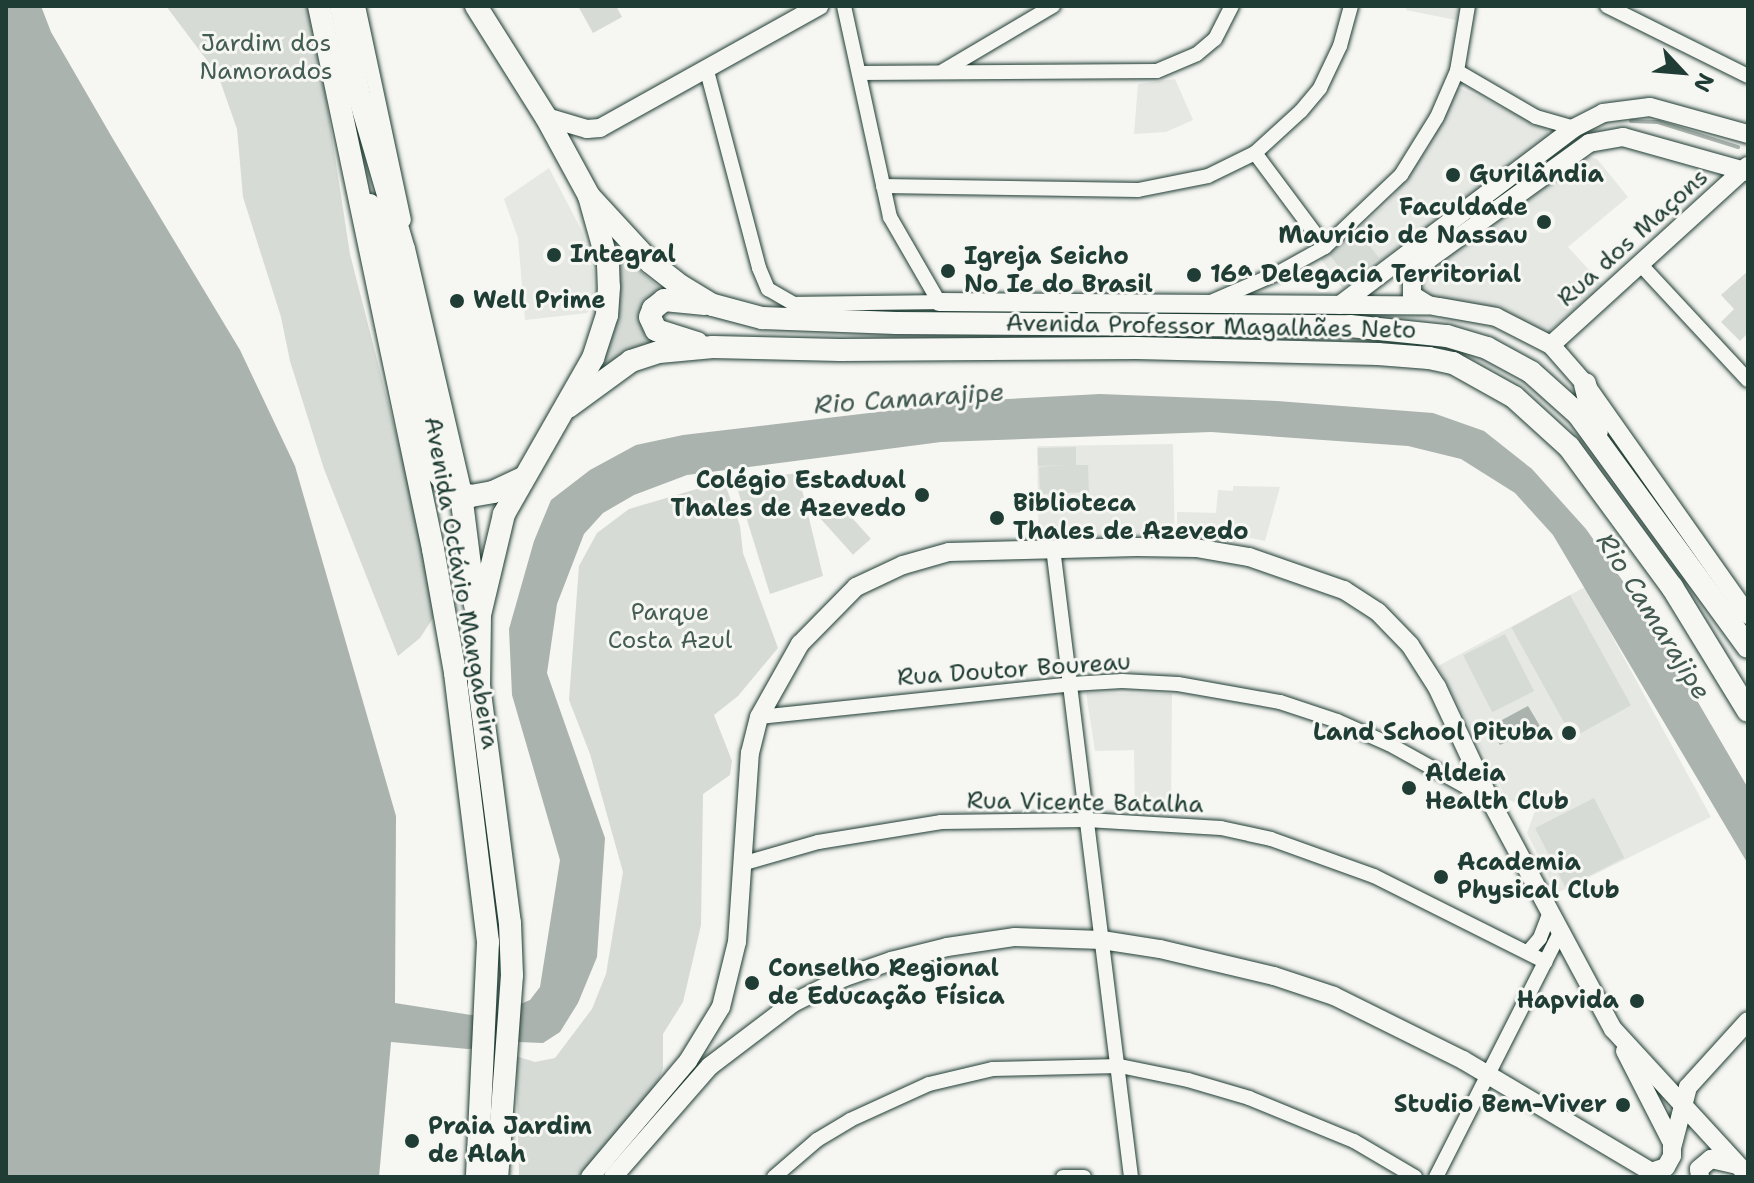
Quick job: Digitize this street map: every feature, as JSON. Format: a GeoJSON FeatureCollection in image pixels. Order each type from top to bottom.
{"type":"FeatureCollection","features":[{"type":"Feature","properties":{"kind":"main road","name":"Avenida Octávio Mangabeira"},"geometry":{"type":"LineString","coordinates":[[319,6],[433,549],[455,673],[485,909],[498,1173]]}},
{"type":"Feature","properties":{"kind":"main road","name":"Avenida Octávio Mangabeira"},"geometry":{"type":"LineString","coordinates":[[341,6],[360,99],[404,249],[461,494],[478,634],[479,685],[506,875],[512,975],[477,1177]]}},
{"type":"Feature","properties":{"kind":"main road"},"geometry":{"type":"LineString","coordinates":[[476,6],[546,117],[589,196]]}},
{"type":"Feature","properties":{"kind":"main road"},"geometry":{"type":"LineString","coordinates":[[352,166],[388,250],[437,472],[451,490],[461,494],[493,492],[523,478]]}},
{"type":"Feature","properties":{"kind":"main road","name":"Avenida Octávio Mangabeira"},"geometry":{"type":"LineString","coordinates":[[478,634],[496,538],[523,478],[568,407],[597,348],[609,299],[608,264],[589,196]]}},
{"type":"Feature","properties":{"kind":"main road","name":"Avenida Professor Magalhães Neto"},"geometry":{"type":"LineString","coordinates":[[589,196],[655,267],[713,305],[786,321],[1350,326],[1447,336],[1487,348],[1531,372],[1578,414],[1746,635]]}},
{"type":"Feature","properties":{"kind":"main road"},"geometry":{"type":"LineString","coordinates":[[713,305],[664,300],[658,303],[650,317],[656,330],[713,347]]}},
{"type":"Feature","properties":{"kind":"main road"},"geometry":{"type":"LineString","coordinates":[[969,323],[1010,305]]}},
{"type":"Feature","properties":{"kind":"main road","name":"Avenida Professor Magalhães Neto"},"geometry":{"type":"LineString","coordinates":[[568,407],[631,361],[659,352],[713,347],[1137,348],[1378,354],[1453,363],[1514,397],[1569,447],[1672,587],[1748,711]]}},
{"type":"Feature","properties":{"kind":"main road"},"geometry":{"type":"LineString","coordinates":[[1585,384],[1600,441]]}},
{"type":"Feature","properties":{"kind":"street","name":"Avenida Octávio Mangabeira"},"geometry":{"type":"LineString","coordinates":[[358,6],[401,192],[404,249]]}},
{"type":"Feature","properties":{"kind":"street"},"geometry":{"type":"LineString","coordinates":[[546,117],[587,129],[600,128],[819,6]]}},
{"type":"Feature","properties":{"kind":"street"},"geometry":{"type":"LineString","coordinates":[[844,6],[883,186],[896,231],[939,302]]}},
{"type":"Feature","properties":{"kind":"street"},"geometry":{"type":"LineString","coordinates":[[943,71],[1053,6]]}},
{"type":"Feature","properties":{"kind":"street"},"geometry":{"type":"LineString","coordinates":[[859,73],[1157,71],[1197,54],[1215,39],[1232,6]]}},
{"type":"Feature","properties":{"kind":"street"},"geometry":{"type":"LineString","coordinates":[[883,186],[1138,190],[1195,180],[1255,153],[1320,88],[1340,46],[1351,6]]}},
{"type":"Feature","properties":{"kind":"street"},"geometry":{"type":"LineString","coordinates":[[1204,305],[1278,273],[1325,247],[1401,175],[1437,117],[1457,71],[1468,6]]}},
{"type":"Feature","properties":{"kind":"street"},"geometry":{"type":"LineString","coordinates":[[1607,6],[1748,76]]}},
{"type":"Feature","properties":{"kind":"street","name":"Avenida Professor Magalhães Neto"},"geometry":{"type":"LineString","coordinates":[[707,71],[759,268],[768,289],[794,304],[1428,305],[1496,317],[1551,345],[1585,384],[1741,594],[1746,635]]}},
{"type":"Feature","properties":{"kind":"street"},"geometry":{"type":"LineString","coordinates":[[1457,71],[1536,117],[1574,128]]}},
{"type":"Feature","properties":{"kind":"street"},"geometry":{"type":"LineString","coordinates":[[1340,305],[1574,128],[1603,113],[1650,107],[1748,134]]}},
{"type":"Feature","properties":{"kind":"street"},"geometry":{"type":"LineString","coordinates":[[1428,305],[1412,295],[1412,274],[1418,267],[1589,143],[1623,137],[1746,170]]}},
{"type":"Feature","properties":{"kind":"street"},"geometry":{"type":"LineString","coordinates":[[1255,153],[1325,247]]}},
{"type":"Feature","properties":{"kind":"street","name":"Rua dos Maçons"},"geometry":{"type":"LineString","coordinates":[[1551,345],[1746,170]]}},
{"type":"Feature","properties":{"kind":"street"},"geometry":{"type":"LineString","coordinates":[[1641,265],[1748,380]]}},
{"type":"Feature","properties":{"kind":"street"},"geometry":{"type":"LineString","coordinates":[[1053,548],[1120,1066],[1131,1177]]}},
{"type":"Feature","properties":{"kind":"street"},"geometry":{"type":"LineString","coordinates":[[590,1177],[688,1061],[721,1007],[737,942],[745,863],[750,753],[759,717],[800,644],[856,587],[903,565],[949,552],[1053,548],[1196,548],[1249,557],[1344,590],[1378,612],[1410,645],[1437,687],[1490,800],[1613,1029],[1672,1143],[1672,1150]]}},
{"type":"Feature","properties":{"kind":"street","name":"Rua Doutor Boureau"},"geometry":{"type":"LineString","coordinates":[[759,717],[1071,684],[1122,681],[1178,684],[1280,702],[1337,721],[1389,744],[1490,800]]}},
{"type":"Feature","properties":{"kind":"street","name":"Rua Vicente Batalha"},"geometry":{"type":"LineString","coordinates":[[745,863],[818,842],[941,822],[1087,820],[1221,828],[1271,839],[1374,876],[1546,962]]}},
{"type":"Feature","properties":{"kind":"street"},"geometry":{"type":"LineString","coordinates":[[1528,952],[1540,938],[1550,912]]}},
{"type":"Feature","properties":{"kind":"street"},"geometry":{"type":"LineString","coordinates":[[1436,1177],[1560,933]]}},
{"type":"Feature","properties":{"kind":"street"},"geometry":{"type":"LineString","coordinates":[[613,1177],[710,1066],[793,1003],[845,977],[891,961],[947,947],[1015,937],[1102,940],[1160,949],[1274,976],[1334,996],[1411,1032],[1490,1075],[1656,1174],[1666,1167],[1688,1087],[1748,1021]]}},
{"type":"Feature","properties":{"kind":"street"},"geometry":{"type":"LineString","coordinates":[[1669,1090],[1748,1006]]}},
{"type":"Feature","properties":{"kind":"street"},"geometry":{"type":"LineString","coordinates":[[721,1007],[733,1028],[754,1030]]}},
{"type":"Feature","properties":{"kind":"street"},"geometry":{"type":"LineString","coordinates":[[1613,1029],[1742,1171]]}},
{"type":"Feature","properties":{"kind":"street"},"geometry":{"type":"LineString","coordinates":[[774,1177],[817,1140],[850,1120],[929,1084],[993,1069],[1120,1066],[1188,1080],[1249,1098],[1354,1141],[1415,1177]]}},
{"type":"Feature","properties":{"kind":"street"},"geometry":{"type":"LineString","coordinates":[[1700,1177],[1699,1169],[1711,1159],[1742,1171]]}},
{"type":"Feature","properties":{"kind":"street"},"geometry":{"type":"LineString","coordinates":[[1063,1177],[1084,1177]]}},
{"type":"Feature","properties":{"kind":"shaded area"},"geometry":{"type":"Polygon","coordinates":[[[6,6],[41,6],[51,32],[240,350],[295,466],[396,816],[395,1003],[471,1015],[503,1011],[530,1000],[540,987],[560,860],[512,695],[509,629],[534,541],[551,500],[590,470],[636,445],[683,435],[970,401],[1100,394],[1277,401],[1433,413],[1484,431],[1532,469],[1586,529],[1649,618],[1748,788],[1748,864],[1553,535],[1515,493],[1461,459],[1408,446],[1211,432],[941,442],[687,475],[634,495],[603,513],[584,534],[557,604],[547,673],[605,838],[597,957],[578,1003],[560,1032],[543,1043],[518,1042],[468,1049],[391,1042],[379,1177],[6,1177],[6,6]]]}},
{"type":"Feature","properties":{"kind":"shaded area"},"geometry":{"type":"Polygon","coordinates":[[[1407,6],[1459,6],[1456,20],[1406,10],[1407,6]]]}},
{"type":"Feature","properties":{"kind":"shaded area"},"geometry":{"type":"Polygon","coordinates":[[[1175,79],[1193,120],[1166,132],[1134,134],[1138,84],[1175,79]]]}},
{"type":"Feature","properties":{"kind":"shaded area","name":"Gurilândia"},"geometry":{"type":"Polygon","coordinates":[[[1457,87],[1546,127],[1550,137],[1343,289],[1321,259],[1387,204],[1429,147],[1457,87]]]}},
{"type":"Feature","properties":{"kind":"shaded area","name":"Faculdade Maurício de Nassau"},"geometry":{"type":"Polygon","coordinates":[[[1583,155],[1597,159],[1628,197],[1568,247],[1603,285],[1549,332],[1537,334],[1426,296],[1416,287],[1422,272],[1583,155]]]}},
{"type":"Feature","properties":{"kind":"shaded area","name":"Integral"},"geometry":{"type":"Polygon","coordinates":[[[549,168],[583,233],[593,271],[593,307],[587,313],[525,320],[518,238],[504,199],[549,168]]]}},
{"type":"Feature","properties":{"kind":"shaded area"},"geometry":{"type":"Polygon","coordinates":[[[1173,444],[1175,537],[1039,539],[1037,446],[1173,444]]]}},
{"type":"Feature","properties":{"kind":"shaded area"},"geometry":{"type":"Polygon","coordinates":[[[1233,486],[1280,487],[1265,541],[1221,532],[1220,537],[1177,538],[1177,512],[1216,513],[1218,490],[1233,491],[1233,486]]]}},
{"type":"Feature","properties":{"kind":"shaded area","name":"Land School Pituba"},"geometry":{"type":"Polygon","coordinates":[[[1585,587],[1711,817],[1557,893],[1527,833],[1535,811],[1507,799],[1438,666],[1585,587]]]}},
{"type":"Feature","properties":{"kind":"shaded area"},"geometry":{"type":"Polygon","coordinates":[[[1086,693],[1172,694],[1171,809],[1135,809],[1134,750],[1095,751],[1086,693]]]}},
{"type":"Feature","properties":{"kind":"shaded area"},"geometry":{"type":"Polygon","coordinates":[[[1528,706],[1540,726],[1500,745],[1489,727],[1528,706]]]}},
{"type":"Feature","properties":{"kind":"green space","name":"Jardim dos Namorados"},"geometry":{"type":"Polygon","coordinates":[[[166,6],[307,6],[321,66],[350,254],[433,578],[433,618],[420,638],[398,656],[324,469],[290,361],[281,317],[243,197],[237,129],[218,75],[166,6]]]}},
{"type":"Feature","properties":{"kind":"green space"},"geometry":{"type":"Polygon","coordinates":[[[578,6],[616,6],[622,17],[593,33],[578,6]]]}},
{"type":"Feature","properties":{"kind":"green space"},"geometry":{"type":"Polygon","coordinates":[[[1358,231],[1379,258],[1350,281],[1329,254],[1358,231]]]}},
{"type":"Feature","properties":{"kind":"green space"},"geometry":{"type":"Polygon","coordinates":[[[616,250],[661,289],[650,298],[643,328],[652,341],[598,372],[619,310],[616,250]]]}},
{"type":"Feature","properties":{"kind":"green space"},"geometry":{"type":"Polygon","coordinates":[[[1748,271],[1748,333],[1740,341],[1721,322],[1734,309],[1721,295],[1748,271]]]}},
{"type":"Feature","properties":{"kind":"green space"},"geometry":{"type":"Polygon","coordinates":[[[1076,447],[1076,465],[1088,465],[1089,492],[1040,494],[1039,467],[1065,465],[1038,466],[1038,448],[1076,447]]]}},
{"type":"Feature","properties":{"kind":"green space"},"geometry":{"type":"Polygon","coordinates":[[[798,473],[823,576],[770,594],[735,481],[798,473]]]}},
{"type":"Feature","properties":{"kind":"green space","name":"Parque Costa Azul"},"geometry":{"type":"Polygon","coordinates":[[[724,481],[740,526],[743,553],[778,648],[738,696],[714,715],[732,761],[730,775],[703,794],[701,925],[683,1002],[663,1034],[663,1068],[656,1087],[581,1177],[519,1177],[516,1056],[535,1062],[555,1058],[592,1009],[606,974],[623,872],[590,754],[569,700],[579,566],[597,533],[629,509],[724,481]]]}},
{"type":"Feature","properties":{"kind":"green space"},"geometry":{"type":"Polygon","coordinates":[[[836,500],[871,539],[853,555],[818,516],[836,500]]]}},
{"type":"Feature","properties":{"kind":"green space"},"geometry":{"type":"Polygon","coordinates":[[[1570,595],[1631,705],[1572,738],[1511,627],[1570,595]]]}},
{"type":"Feature","properties":{"kind":"green space"},"geometry":{"type":"Polygon","coordinates":[[[1505,634],[1534,691],[1492,712],[1463,655],[1505,634]]]}},
{"type":"Feature","properties":{"kind":"green space"},"geometry":{"type":"Polygon","coordinates":[[[1594,798],[1624,858],[1566,888],[1535,828],[1594,798]]]}},
{"type":"Feature","properties":{"kind":"waterway"},"geometry":{"type":"LineString","coordinates":[[1631,121],[1658,122],[1738,147]]}},
{"type":"Feature","properties":{"kind":"place","name":"Gurilândia"},"geometry":{"type":"Point","coordinates":[1453,175]}},
{"type":"Feature","properties":{"kind":"place","name":"Faculdade Maurício de Nassau"},"geometry":{"type":"Point","coordinates":[1544,222]}},
{"type":"Feature","properties":{"kind":"place","name":"Integral"},"geometry":{"type":"Point","coordinates":[554,255]}},
{"type":"Feature","properties":{"kind":"place","name":"Igreja Seicho No Ie do Brasil"},"geometry":{"type":"Point","coordinates":[948,271]}},
{"type":"Feature","properties":{"kind":"place","name":"16ª Delegacia Territorial"},"geometry":{"type":"Point","coordinates":[1194,275]}},
{"type":"Feature","properties":{"kind":"place","name":"Well Prime"},"geometry":{"type":"Point","coordinates":[457,301]}},
{"type":"Feature","properties":{"kind":"place","name":"Colégio Estadual Thales de Azevedo"},"geometry":{"type":"Point","coordinates":[922,495]}},
{"type":"Feature","properties":{"kind":"place","name":"Biblioteca Thales de Azevedo"},"geometry":{"type":"Point","coordinates":[997,518]}},
{"type":"Feature","properties":{"kind":"place","name":"Land School Pituba"},"geometry":{"type":"Point","coordinates":[1569,733]}},
{"type":"Feature","properties":{"kind":"place","name":"Aldeia Health Club"},"geometry":{"type":"Point","coordinates":[1409,788]}},
{"type":"Feature","properties":{"kind":"place","name":"Academia Physical Club"},"geometry":{"type":"Point","coordinates":[1441,877]}},
{"type":"Feature","properties":{"kind":"place","name":"Conselho Regional de Educação Física"},"geometry":{"type":"Point","coordinates":[752,983]}},
{"type":"Feature","properties":{"kind":"place","name":"Hapvida"},"geometry":{"type":"Point","coordinates":[1637,1001]}},
{"type":"Feature","properties":{"kind":"place","name":"Studio Bem-Viver"},"geometry":{"type":"Point","coordinates":[1623,1105]}},
{"type":"Feature","properties":{"kind":"place","name":"Praia Jardim de Alah"},"geometry":{"type":"Point","coordinates":[412,1141]}},
{"type":"Feature","properties":{"kind":"water label","name":"Rio Camarajipe"},"geometry":{"type":"Point","coordinates":[909,398]}},
{"type":"Feature","properties":{"kind":"water label","name":"Rio Camarajipe"},"geometry":{"type":"Point","coordinates":[1654,616]}}]}
